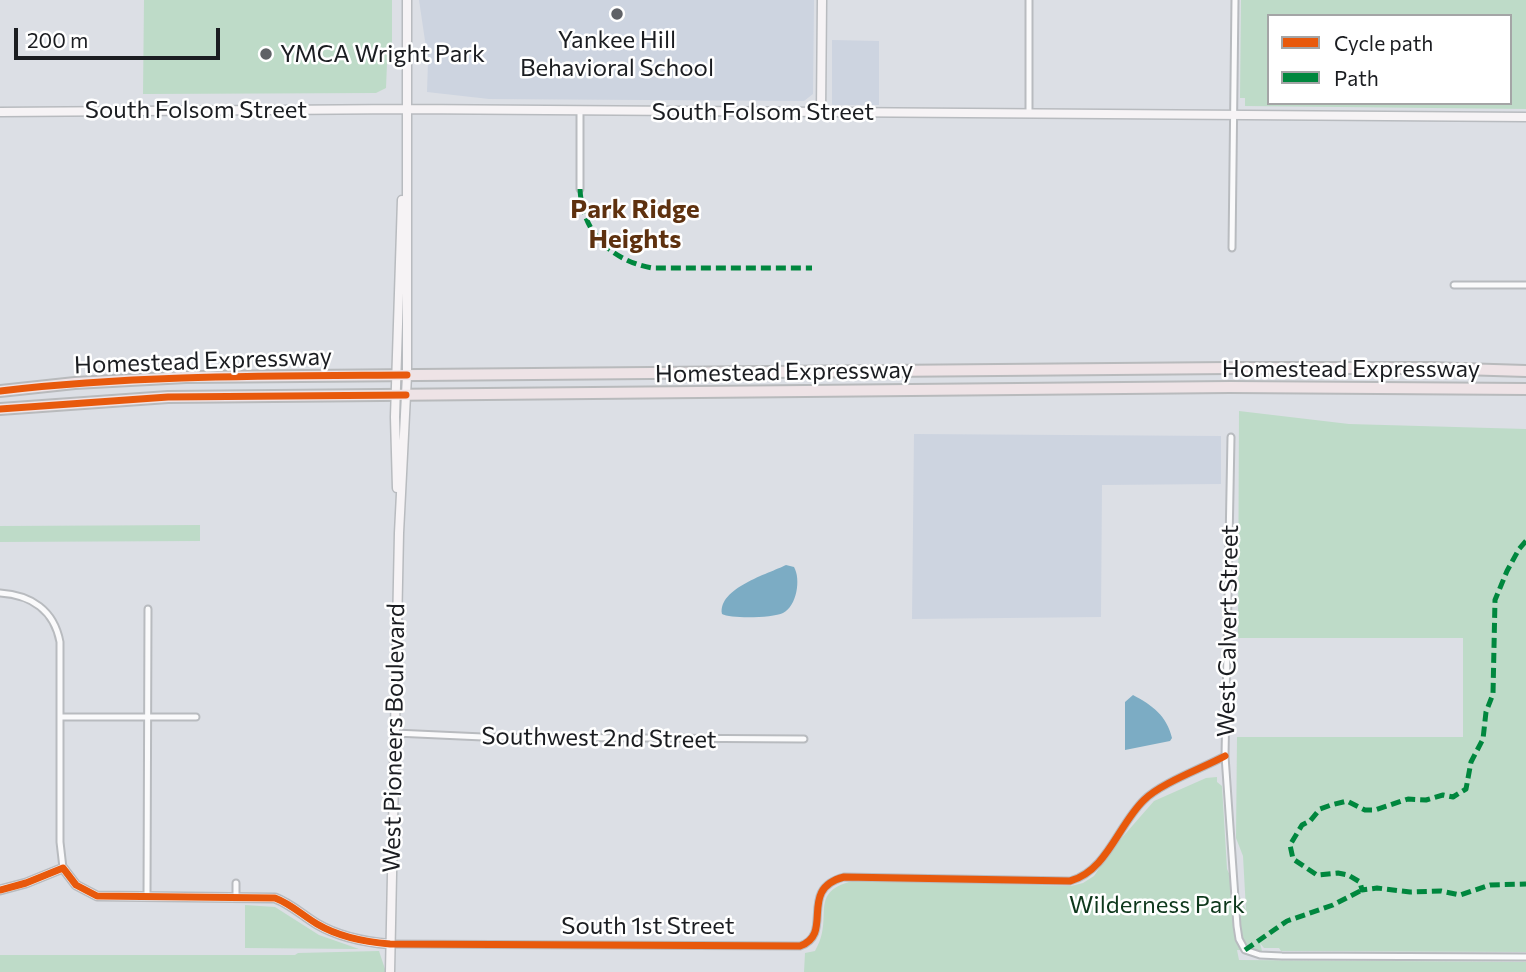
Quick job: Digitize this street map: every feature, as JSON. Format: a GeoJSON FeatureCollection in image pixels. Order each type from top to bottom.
{"type":"FeatureCollection","features":[{"type":"Feature","properties":{"kind":"highway","name":"Homestead Expressway"},"geometry":{"type":"LineString","coordinates":[[0,391],[145,379],[402,375],[1230,368],[1526,371]]}},
{"type":"Feature","properties":{"kind":"highway","name":"Homestead Expressway"},"geometry":{"type":"LineString","coordinates":[[0,409],[168,397],[1230,387],[1526,389]]}},
{"type":"Feature","properties":{"kind":"main road","name":"West Pioneers Boulevard"},"geometry":{"type":"LineString","coordinates":[[390,972],[407,0]]}},
{"type":"Feature","properties":{"kind":"main road"},"geometry":{"type":"LineString","coordinates":[[821,112],[822,0]]}},
{"type":"Feature","properties":{"kind":"main road","name":"South Folsom Street"},"geometry":{"type":"LineString","coordinates":[[0,112],[407,109],[1526,117]]}},
{"type":"Feature","properties":{"kind":"main road"},"geometry":{"type":"LineString","coordinates":[[0,890],[63,868]]}},
{"type":"Feature","properties":{"kind":"main road","name":"South 1st Street"},"geometry":{"type":"LineString","coordinates":[[63,868],[76,885],[97,896],[275,898],[334,932],[370,942],[390,944]]}},
{"type":"Feature","properties":{"kind":"street"},"geometry":{"type":"LineString","coordinates":[[1029,0],[1029,113]]}},
{"type":"Feature","properties":{"kind":"street"},"geometry":{"type":"LineString","coordinates":[[1232,248],[1235,0]]}},
{"type":"Feature","properties":{"kind":"street"},"geometry":{"type":"LineString","coordinates":[[580,111],[580,189]]}},
{"type":"Feature","properties":{"kind":"street"},"geometry":{"type":"LineString","coordinates":[[1454,285],[1526,285]]}},
{"type":"Feature","properties":{"kind":"street","name":"West Calvert Street"},"geometry":{"type":"LineString","coordinates":[[1231,437],[1225,756],[1237,926],[1245,950],[1260,955],[1282,956],[1526,957]]}},
{"type":"Feature","properties":{"kind":"street"},"geometry":{"type":"LineString","coordinates":[[0,593],[27,598],[51,616],[58,628],[60,842],[63,868]]}},
{"type":"Feature","properties":{"kind":"street"},"geometry":{"type":"LineString","coordinates":[[148,609],[148,897]]}},
{"type":"Feature","properties":{"kind":"street"},"geometry":{"type":"LineString","coordinates":[[60,717],[196,717]]}},
{"type":"Feature","properties":{"kind":"street","name":"Southwest 2nd Street"},"geometry":{"type":"LineString","coordinates":[[395,733],[491,737],[804,739]]}},
{"type":"Feature","properties":{"kind":"street","name":"South 1st Street"},"geometry":{"type":"LineString","coordinates":[[390,944],[800,946],[808,943],[816,932],[816,908],[820,893],[830,882],[844,877],[1070,881],[1079,878],[1097,866],[1121,828],[1145,799],[1225,756]]}},
{"type":"Feature","properties":{"kind":"street"},"geometry":{"type":"LineString","coordinates":[[236,883],[236,896]]}},
{"type":"Feature","properties":{"kind":"shaded area"},"geometry":{"type":"Polygon","coordinates":[[[419,0],[814,0],[813,94],[804,101],[489,99],[427,92],[428,61],[419,0]]]}},
{"type":"Feature","properties":{"kind":"shaded area"},"geometry":{"type":"Polygon","coordinates":[[[832,40],[879,41],[879,105],[832,105],[832,40]]]}},
{"type":"Feature","properties":{"kind":"shaded area"},"geometry":{"type":"Polygon","coordinates":[[[914,434],[1221,436],[1221,484],[1102,485],[1101,617],[912,619],[914,434]]]}},
{"type":"Feature","properties":{"kind":"green space","name":"YMCA Wright Park"},"geometry":{"type":"Polygon","coordinates":[[[144,0],[392,0],[392,46],[387,63],[386,88],[376,93],[143,94],[144,0]]]}},
{"type":"Feature","properties":{"kind":"green space"},"geometry":{"type":"Polygon","coordinates":[[[1241,0],[1526,0],[1526,109],[1245,106],[1245,98],[1240,98],[1241,0]]]}},
{"type":"Feature","properties":{"kind":"green space","name":"Wilderness Park"},"geometry":{"type":"Polygon","coordinates":[[[1239,411],[1349,424],[1526,429],[1526,952],[1281,951],[1279,948],[1264,948],[1260,943],[1262,951],[1237,950],[1239,960],[1526,962],[1526,972],[804,972],[805,953],[815,951],[821,938],[826,899],[831,891],[840,885],[856,880],[1071,886],[1083,883],[1094,876],[1112,849],[1154,801],[1206,778],[1217,777],[1217,782],[1222,786],[1227,869],[1246,910],[1243,856],[1236,838],[1237,737],[1463,737],[1463,638],[1238,638],[1239,411]]]}},
{"type":"Feature","properties":{"kind":"green space"},"geometry":{"type":"Polygon","coordinates":[[[200,525],[200,541],[0,542],[0,526],[200,525]]]}},
{"type":"Feature","properties":{"kind":"green space"},"geometry":{"type":"Polygon","coordinates":[[[245,905],[275,907],[319,935],[359,949],[245,948],[245,905]]]}},
{"type":"Feature","properties":{"kind":"green space"},"geometry":{"type":"Polygon","coordinates":[[[379,951],[386,972],[0,972],[0,955],[295,955],[379,951]]]}},
{"type":"Feature","properties":{"kind":"water"},"geometry":{"type":"Polygon","coordinates":[[[786,565],[794,567],[797,578],[796,592],[788,610],[778,615],[762,617],[722,614],[723,605],[736,589],[786,565]]]}},
{"type":"Feature","properties":{"kind":"water"},"geometry":{"type":"Polygon","coordinates":[[[1133,695],[1162,717],[1170,730],[1170,741],[1125,750],[1125,702],[1133,695]]]}},
{"type":"Feature","properties":{"kind":"marked path"},"geometry":{"type":"LineString","coordinates":[[580,189],[586,218],[601,242],[611,251],[637,264],[652,268],[812,268]]}},
{"type":"Feature","properties":{"kind":"marked path"},"geometry":{"type":"LineString","coordinates":[[1526,541],[1507,571],[1495,600],[1493,694],[1486,712],[1483,739],[1471,762],[1466,789],[1453,797],[1443,795],[1426,800],[1408,799],[1375,810],[1365,810],[1347,801],[1331,805],[1320,809],[1310,821],[1302,825],[1290,845],[1293,859],[1317,875],[1348,875],[1360,882],[1362,890],[1377,888],[1410,892],[1441,891],[1460,895],[1490,885],[1526,884]]}},
{"type":"Feature","properties":{"kind":"marked path"},"geometry":{"type":"LineString","coordinates":[[1245,950],[1287,921],[1333,905],[1362,890]]}},
{"type":"Feature","properties":{"kind":"cycle path"},"geometry":{"type":"LineString","coordinates":[[0,391],[152,379],[407,375]]}},
{"type":"Feature","properties":{"kind":"cycle path"},"geometry":{"type":"LineString","coordinates":[[0,409],[168,397],[406,395]]}},
{"type":"Feature","properties":{"kind":"cycle path"},"geometry":{"type":"LineString","coordinates":[[0,890],[63,868],[76,885],[97,896],[275,898],[317,924],[343,936],[390,944],[800,946],[810,940],[815,932],[822,891],[830,883],[844,877],[1070,881],[1083,876],[1103,858],[1135,810],[1151,794],[1225,756]]}},
{"type":"Feature","properties":{"kind":"place","name":"Yankee Hill Behavioral School"},"geometry":{"type":"Point","coordinates":[617,14]}},
{"type":"Feature","properties":{"kind":"place","name":"YMCA Wright Park"},"geometry":{"type":"Point","coordinates":[266,54]}},
{"type":"Feature","properties":{"kind":"district","name":"Park Ridge Heights"},"geometry":{"type":"Point","coordinates":[635,224]}}]}
